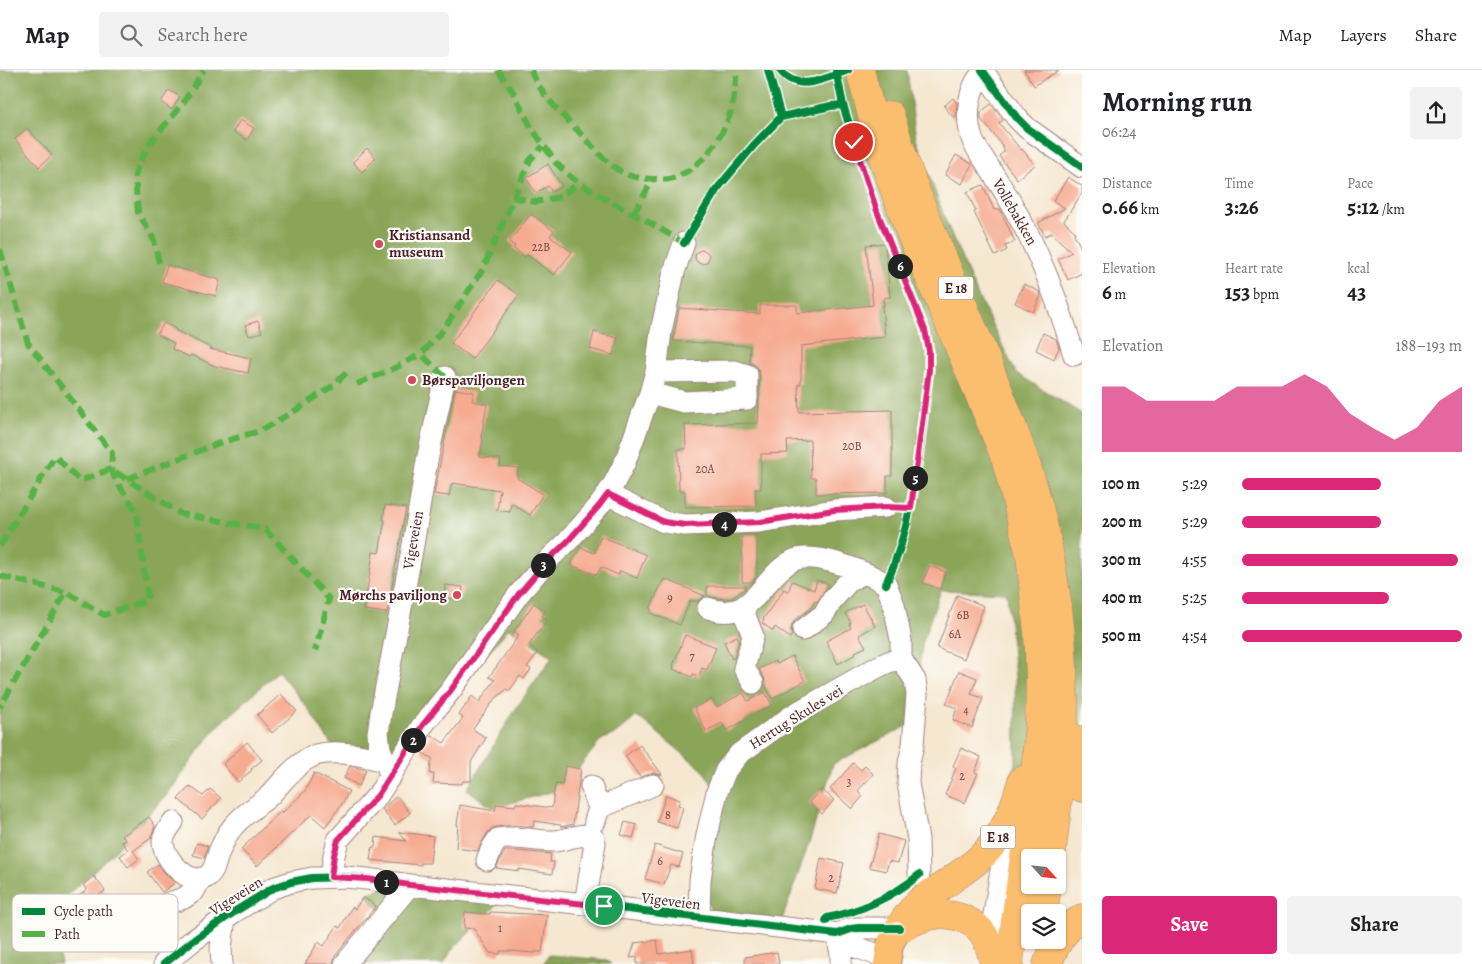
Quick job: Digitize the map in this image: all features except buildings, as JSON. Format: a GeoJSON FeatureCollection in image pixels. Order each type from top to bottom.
{"type":"FeatureCollection","features":[{"type":"Feature","properties":{"kind":"highway","name":"E 18"},"geometry":{"type":"LineString","coordinates":[[860,70],[884,161],[909,230],[1006,460],[1030,555],[1038,633],[1040,677],[1035,772],[997,958]]}},
{"type":"Feature","properties":{"kind":"highway","name":"E 18"},"geometry":{"type":"LineString","coordinates":[[879,70],[897,140],[907,169],[990,368],[1024,456],[1048,547],[1058,608],[1064,702],[1062,750],[1052,849]]}},
{"type":"Feature","properties":{"kind":"highway","name":"E 18"},"geometry":{"type":"LineString","coordinates":[[1062,664],[1082,788]]}},
{"type":"Feature","properties":{"kind":"highway","name":"E 18"},"geometry":{"type":"LineString","coordinates":[[899,928],[921,900],[980,858],[997,839],[1009,820],[1020,786],[1039,708]]}},
{"type":"Feature","properties":{"kind":"highway"},"geometry":{"type":"LineString","coordinates":[[899,928],[915,919],[929,915],[949,914],[961,918],[983,933],[997,958]]}},
{"type":"Feature","properties":{"kind":"highway"},"geometry":{"type":"LineString","coordinates":[[1047,964],[1060,936],[1082,918]]}},
{"type":"Feature","properties":{"kind":"highway"},"geometry":{"type":"LineString","coordinates":[[1037,964],[1039,949]]}},
{"type":"Feature","properties":{"kind":"main road"},"geometry":{"type":"LineString","coordinates":[[887,961],[890,944],[899,928]]}},
{"type":"Feature","properties":{"kind":"street","name":"Vollebakken"},"geometry":{"type":"LineString","coordinates":[[1074,355],[1063,316],[1038,253],[1015,210],[973,142],[969,121],[969,105],[972,92],[982,71],[1017,118],[1027,128],[1082,167]]}},
{"type":"Feature","properties":{"kind":"street"},"geometry":{"type":"LineString","coordinates":[[331,877],[338,840],[374,801],[388,769],[451,690],[518,595],[608,494],[625,462],[650,393],[656,372],[661,331],[670,289],[684,243]]}},
{"type":"Feature","properties":{"kind":"street"},"geometry":{"type":"LineString","coordinates":[[650,393],[684,402],[747,398],[747,375],[736,371],[656,372]]}},
{"type":"Feature","properties":{"kind":"street","name":"Vigeveien"},"geometry":{"type":"LineString","coordinates":[[388,769],[380,749],[378,733],[427,461],[445,377]]}},
{"type":"Feature","properties":{"kind":"street"},"geometry":{"type":"LineString","coordinates":[[608,494],[664,522],[685,525],[760,522],[834,510],[886,507]]}},
{"type":"Feature","properties":{"kind":"street"},"geometry":{"type":"LineString","coordinates":[[708,608],[725,612],[742,608],[756,598],[780,569],[793,560],[812,558],[829,560],[864,573],[886,584],[894,605],[899,631],[901,659],[915,680],[917,695],[908,783],[918,839],[919,875]]}},
{"type":"Feature","properties":{"kind":"street"},"geometry":{"type":"LineString","coordinates":[[803,630],[824,614],[833,599],[850,581],[864,573]]}},
{"type":"Feature","properties":{"kind":"street"},"geometry":{"type":"LineString","coordinates":[[742,608],[753,636],[744,668],[753,683]]}},
{"type":"Feature","properties":{"kind":"street","name":"Hertug Skules vei"},"geometry":{"type":"LineString","coordinates":[[699,918],[700,880],[707,835],[717,792],[726,770],[739,754],[793,716],[874,669],[888,662],[901,659]]}},
{"type":"Feature","properties":{"kind":"street","name":"Vigeveien"},"geometry":{"type":"LineString","coordinates":[[178,900],[194,892],[201,878],[208,876],[223,842],[237,822],[268,797],[306,760],[318,755],[341,753],[371,757],[388,769]]}},
{"type":"Feature","properties":{"kind":"street"},"geometry":{"type":"LineString","coordinates":[[599,808],[654,785]]}},
{"type":"Feature","properties":{"kind":"street"},"geometry":{"type":"LineString","coordinates":[[590,835],[599,808],[591,786]]}},
{"type":"Feature","properties":{"kind":"street"},"geometry":{"type":"LineString","coordinates":[[997,958],[1009,820]]}},
{"type":"Feature","properties":{"kind":"street"},"geometry":{"type":"LineString","coordinates":[[173,822],[163,840],[165,852],[174,865],[190,878],[201,878]]}},
{"type":"Feature","properties":{"kind":"street"},"geometry":{"type":"LineString","coordinates":[[488,860],[492,848],[498,839],[508,837],[552,841],[567,839],[581,834],[590,835],[595,843],[586,904]]}},
{"type":"Feature","properties":{"kind":"street","name":"Vigeveien"},"geometry":{"type":"LineString","coordinates":[[164,964],[225,918],[273,888],[312,878],[331,877],[367,879],[837,934],[858,928],[899,928]]}},
{"type":"Feature","properties":{"kind":"street"},"geometry":{"type":"LineString","coordinates":[[345,964],[410,885]]}},
{"type":"Feature","properties":{"kind":"street"},"geometry":{"type":"LineString","coordinates":[[222,964],[221,948],[225,918]]}},
{"type":"Feature","properties":{"kind":"street"},"geometry":{"type":"LineString","coordinates":[[837,934],[841,964]]}},
{"type":"Feature","properties":{"kind":"street","name":"Vigeveien"},"geometry":{"type":"LineString","coordinates":[[837,934],[847,944],[887,961]]}},
{"type":"Feature","properties":{"kind":"green space"},"geometry":{"type":"Polygon","coordinates":[[[0,70],[907,70],[916,139],[945,219],[978,296],[1016,373],[1082,414],[1082,768],[1006,795],[1016,763],[1015,677],[1007,593],[941,590],[923,640],[911,724],[833,764],[810,840],[781,923],[710,910],[703,880],[718,794],[703,770],[637,716],[617,733],[601,740],[562,789],[492,808],[467,789],[517,707],[552,657],[509,628],[419,735],[384,760],[332,746],[307,707],[278,671],[216,728],[166,796],[110,856],[68,894],[12,894],[12,952],[58,952],[61,964],[0,964],[0,70]]]}},
{"type":"Feature","properties":{"kind":"green space"},"geometry":{"type":"Polygon","coordinates":[[[404,876],[503,899],[451,951],[444,964],[349,964],[382,912],[366,895],[404,876]]]}},
{"type":"Feature","properties":{"kind":"green space"},"geometry":{"type":"Polygon","coordinates":[[[549,955],[607,960],[611,964],[543,964],[549,955]]]}},
{"type":"Feature","properties":{"kind":"marked path"},"geometry":{"type":"LineString","coordinates":[[159,263],[154,240],[138,212],[135,176],[150,143],[183,103],[204,70]]}},
{"type":"Feature","properties":{"kind":"marked path"},"geometry":{"type":"LineString","coordinates":[[498,70],[513,92],[531,127],[556,163],[572,178],[684,243]]}},
{"type":"Feature","properties":{"kind":"marked path"},"geometry":{"type":"LineString","coordinates":[[531,70],[540,88],[552,104],[608,162],[631,176],[644,179],[669,179],[679,176],[697,164],[711,149],[727,122],[731,110],[737,70]]}},
{"type":"Feature","properties":{"kind":"marked path"},"geometry":{"type":"LineString","coordinates":[[445,377],[421,354],[443,330],[483,269],[530,160],[543,146]]}},
{"type":"Feature","properties":{"kind":"marked path"},"geometry":{"type":"LineString","coordinates":[[634,213],[653,179]]}},
{"type":"Feature","properties":{"kind":"marked path"},"geometry":{"type":"LineString","coordinates":[[513,197],[536,202],[560,197],[579,183]]}},
{"type":"Feature","properties":{"kind":"marked path"},"geometry":{"type":"LineString","coordinates":[[0,249],[28,343],[112,453],[111,469],[116,481],[136,510],[148,600],[104,615],[66,592],[0,707]]}},
{"type":"Feature","properties":{"kind":"marked path"},"geometry":{"type":"LineString","coordinates":[[357,384],[395,368],[421,354]]}},
{"type":"Feature","properties":{"kind":"marked path"},"geometry":{"type":"LineString","coordinates":[[127,479],[219,443],[260,431],[334,385],[348,371]]}},
{"type":"Feature","properties":{"kind":"marked path"},"geometry":{"type":"LineString","coordinates":[[0,546],[55,456],[80,481],[111,469],[181,514],[265,529],[329,599],[315,651]]}},
{"type":"Feature","properties":{"kind":"marked path"},"geometry":{"type":"LineString","coordinates":[[0,576],[66,592]]}},
{"type":"Feature","properties":{"kind":"cycle path"},"geometry":{"type":"LineString","coordinates":[[768,70],[781,117],[843,105]]}},
{"type":"Feature","properties":{"kind":"cycle path"},"geometry":{"type":"LineString","coordinates":[[780,70],[787,77],[803,83],[822,80],[848,70]]}},
{"type":"Feature","properties":{"kind":"cycle path"},"geometry":{"type":"LineString","coordinates":[[836,70],[843,105],[866,178],[877,211],[925,330],[929,351],[929,370],[911,506],[896,559],[886,584]]}},
{"type":"Feature","properties":{"kind":"cycle path"},"geometry":{"type":"LineString","coordinates":[[982,70],[1017,118],[1027,128],[1082,167]]}},
{"type":"Feature","properties":{"kind":"cycle path"},"geometry":{"type":"LineString","coordinates":[[684,243],[717,189],[754,145],[781,117]]}},
{"type":"Feature","properties":{"kind":"cycle path"},"geometry":{"type":"LineString","coordinates":[[826,921],[827,918],[851,912],[876,902],[899,890],[919,875]]}},
{"type":"Feature","properties":{"kind":"cycle path"},"geometry":{"type":"LineString","coordinates":[[164,964],[191,942],[234,912],[273,888],[312,878],[346,877],[367,879],[837,934],[858,928],[899,928]]}},
{"type":"Feature","properties":{"kind":"place","name":"Kristiansand museum"},"geometry":{"type":"Point","coordinates":[379,244]}},
{"type":"Feature","properties":{"kind":"place","name":"Børspaviljongen"},"geometry":{"type":"Point","coordinates":[412,380]}},
{"type":"Feature","properties":{"kind":"place","name":"Mørchs paviljong"},"geometry":{"type":"Point","coordinates":[457,595]}},
{"type":"Feature","properties":{"kind":"route"},"geometry":{"type":"LineString","coordinates":[[604,906],[367,879],[331,877],[334,855],[338,840],[364,812],[392,776],[422,726],[451,690],[518,595],[532,577],[567,542],[608,494],[664,522],[685,525],[760,522],[834,510],[886,507],[911,508],[929,370],[928,340],[877,211],[854,142]]}}]}
